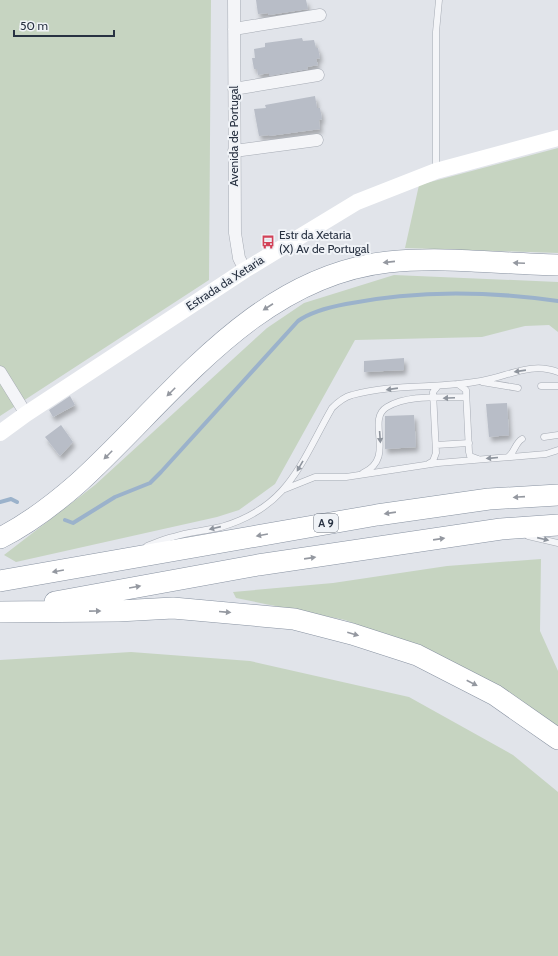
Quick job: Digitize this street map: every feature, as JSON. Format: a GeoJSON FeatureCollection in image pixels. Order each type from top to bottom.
{"type":"FeatureCollection","features":[{"type":"Feature","properties":{"kind":"highway"},"geometry":{"type":"LineString","coordinates":[[0,538],[29,522],[55,503],[77,484],[238,328],[283,297],[308,285],[360,267],[408,261],[442,259],[558,265]]}},
{"type":"Feature","properties":{"kind":"highway","name":"A 9"},"geometry":{"type":"LineString","coordinates":[[0,582],[377,515],[489,499],[558,495]]}},
{"type":"Feature","properties":{"kind":"highway"},"geometry":{"type":"LineString","coordinates":[[0,612],[258,565],[501,529],[558,525]]}},
{"type":"Feature","properties":{"kind":"highway"},"geometry":{"type":"LineString","coordinates":[[0,612],[118,611],[173,608],[294,620],[352,634],[417,655],[495,695],[558,739]]}},
{"type":"Feature","properties":{"kind":"street","name":"Avenida de Portugal"},"geometry":{"type":"LineString","coordinates":[[234,0],[235,239],[239,258],[245,270]]}},
{"type":"Feature","properties":{"kind":"street"},"geometry":{"type":"LineString","coordinates":[[234,29],[320,15]]}},
{"type":"Feature","properties":{"kind":"street"},"geometry":{"type":"LineString","coordinates":[[234,89],[318,75]]}},
{"type":"Feature","properties":{"kind":"street","name":"Estrada da Xetaria"},"geometry":{"type":"LineString","coordinates":[[0,433],[26,414],[245,270],[357,202],[436,171],[558,138]]}},
{"type":"Feature","properties":{"kind":"street"},"geometry":{"type":"LineString","coordinates":[[234,151],[317,140]]}},
{"type":"Feature","properties":{"kind":"street"},"geometry":{"type":"LineString","coordinates":[[0,372],[26,414]]}},
{"type":"Feature","properties":{"kind":"lane"},"geometry":{"type":"LineString","coordinates":[[436,171],[436,32],[439,0]]}},
{"type":"Feature","properties":{"kind":"lane"},"geometry":{"type":"LineString","coordinates":[[96,564],[174,536],[220,527],[244,519],[266,507],[285,489],[332,408],[344,398],[358,394],[481,381],[520,370],[543,368],[558,372]]}},
{"type":"Feature","properties":{"kind":"lane"},"geometry":{"type":"LineString","coordinates":[[481,381],[518,388]]}},
{"type":"Feature","properties":{"kind":"lane"},"geometry":{"type":"LineString","coordinates":[[458,384],[464,388],[466,397],[470,456],[479,459]]}},
{"type":"Feature","properties":{"kind":"lane"},"geometry":{"type":"LineString","coordinates":[[425,466],[435,458],[436,445],[433,398],[434,389],[440,385]]}},
{"type":"Feature","properties":{"kind":"lane"},"geometry":{"type":"LineString","coordinates":[[541,386],[558,386]]}},
{"type":"Feature","properties":{"kind":"lane"},"geometry":{"type":"LineString","coordinates":[[360,475],[371,468],[380,454],[378,418],[382,410],[401,402],[433,398],[466,397]]}},
{"type":"Feature","properties":{"kind":"lane"},"geometry":{"type":"LineString","coordinates":[[544,437],[558,435]]}},
{"type":"Feature","properties":{"kind":"lane"},"geometry":{"type":"LineString","coordinates":[[508,457],[513,452],[518,442],[522,439]]}},
{"type":"Feature","properties":{"kind":"lane"},"geometry":{"type":"LineString","coordinates":[[436,445],[468,443]]}},
{"type":"Feature","properties":{"kind":"lane"},"geometry":{"type":"LineString","coordinates":[[285,489],[316,477],[342,478],[479,459],[546,454],[558,450]]}},
{"type":"Feature","properties":{"kind":"lane"},"geometry":{"type":"LineString","coordinates":[[501,529],[558,543]]}},
{"type":"Feature","properties":{"kind":"green space"},"geometry":{"type":"Polygon","coordinates":[[[0,0],[211,0],[209,280],[0,416],[0,0]]]}},
{"type":"Feature","properties":{"kind":"green space"},"geometry":{"type":"Polygon","coordinates":[[[558,148],[558,253],[405,248],[419,185],[558,148]]]}},
{"type":"Feature","properties":{"kind":"green space"},"geometry":{"type":"Polygon","coordinates":[[[394,275],[558,282],[558,332],[549,325],[525,326],[482,337],[355,340],[275,484],[239,510],[217,517],[16,562],[4,555],[95,485],[267,328],[304,303],[394,275]]]}},
{"type":"Feature","properties":{"kind":"green space"},"geometry":{"type":"Polygon","coordinates":[[[541,559],[540,631],[558,671],[558,728],[423,650],[345,620],[236,598],[233,592],[333,583],[447,566],[541,559]]]}},
{"type":"Feature","properties":{"kind":"green space"},"geometry":{"type":"Polygon","coordinates":[[[131,652],[250,661],[409,697],[513,755],[558,792],[558,956],[0,956],[0,660],[131,652]]]}},
{"type":"Feature","properties":{"kind":"building"},"geometry":{"type":"Polygon","coordinates":[[[256,0],[306,0],[308,9],[269,15],[268,13],[258,14],[256,0]]]}},
{"type":"Feature","properties":{"kind":"building"},"geometry":{"type":"Polygon","coordinates":[[[302,38],[303,41],[314,40],[316,48],[318,48],[320,58],[316,59],[318,65],[307,67],[308,69],[269,76],[269,73],[258,75],[257,69],[254,69],[252,58],[255,58],[254,49],[265,47],[265,43],[302,38]]]}},
{"type":"Feature","properties":{"kind":"building"},"geometry":{"type":"Polygon","coordinates":[[[315,96],[317,108],[320,108],[322,119],[319,120],[320,129],[259,136],[254,109],[266,108],[265,105],[315,96]]]}},
{"type":"Feature","properties":{"kind":"building"},"geometry":{"type":"Polygon","coordinates":[[[404,358],[404,370],[364,372],[364,361],[404,358]]]}},
{"type":"Feature","properties":{"kind":"building"},"geometry":{"type":"Polygon","coordinates":[[[70,396],[75,405],[53,417],[49,410],[70,396]]]}},
{"type":"Feature","properties":{"kind":"building"},"geometry":{"type":"Polygon","coordinates":[[[507,403],[509,435],[489,437],[486,404],[507,403]]]}},
{"type":"Feature","properties":{"kind":"building"},"geometry":{"type":"Polygon","coordinates":[[[414,415],[416,447],[385,449],[385,416],[414,415]]]}},
{"type":"Feature","properties":{"kind":"building"},"geometry":{"type":"Polygon","coordinates":[[[61,425],[73,442],[60,456],[45,437],[61,425]]]}},
{"type":"Feature","properties":{"kind":"waterway"},"geometry":{"type":"LineString","coordinates":[[65,520],[73,523],[115,497],[150,483],[298,321],[315,312],[327,308],[372,299],[425,294],[505,295],[558,301]]}},
{"type":"Feature","properties":{"kind":"waterway"},"geometry":{"type":"LineString","coordinates":[[0,502],[11,499],[17,502]]}},
{"type":"Feature","properties":{"kind":"place","name":"Estr da Xetaria (X) Av de Portugal"},"geometry":{"type":"Point","coordinates":[268,242]}}]}
